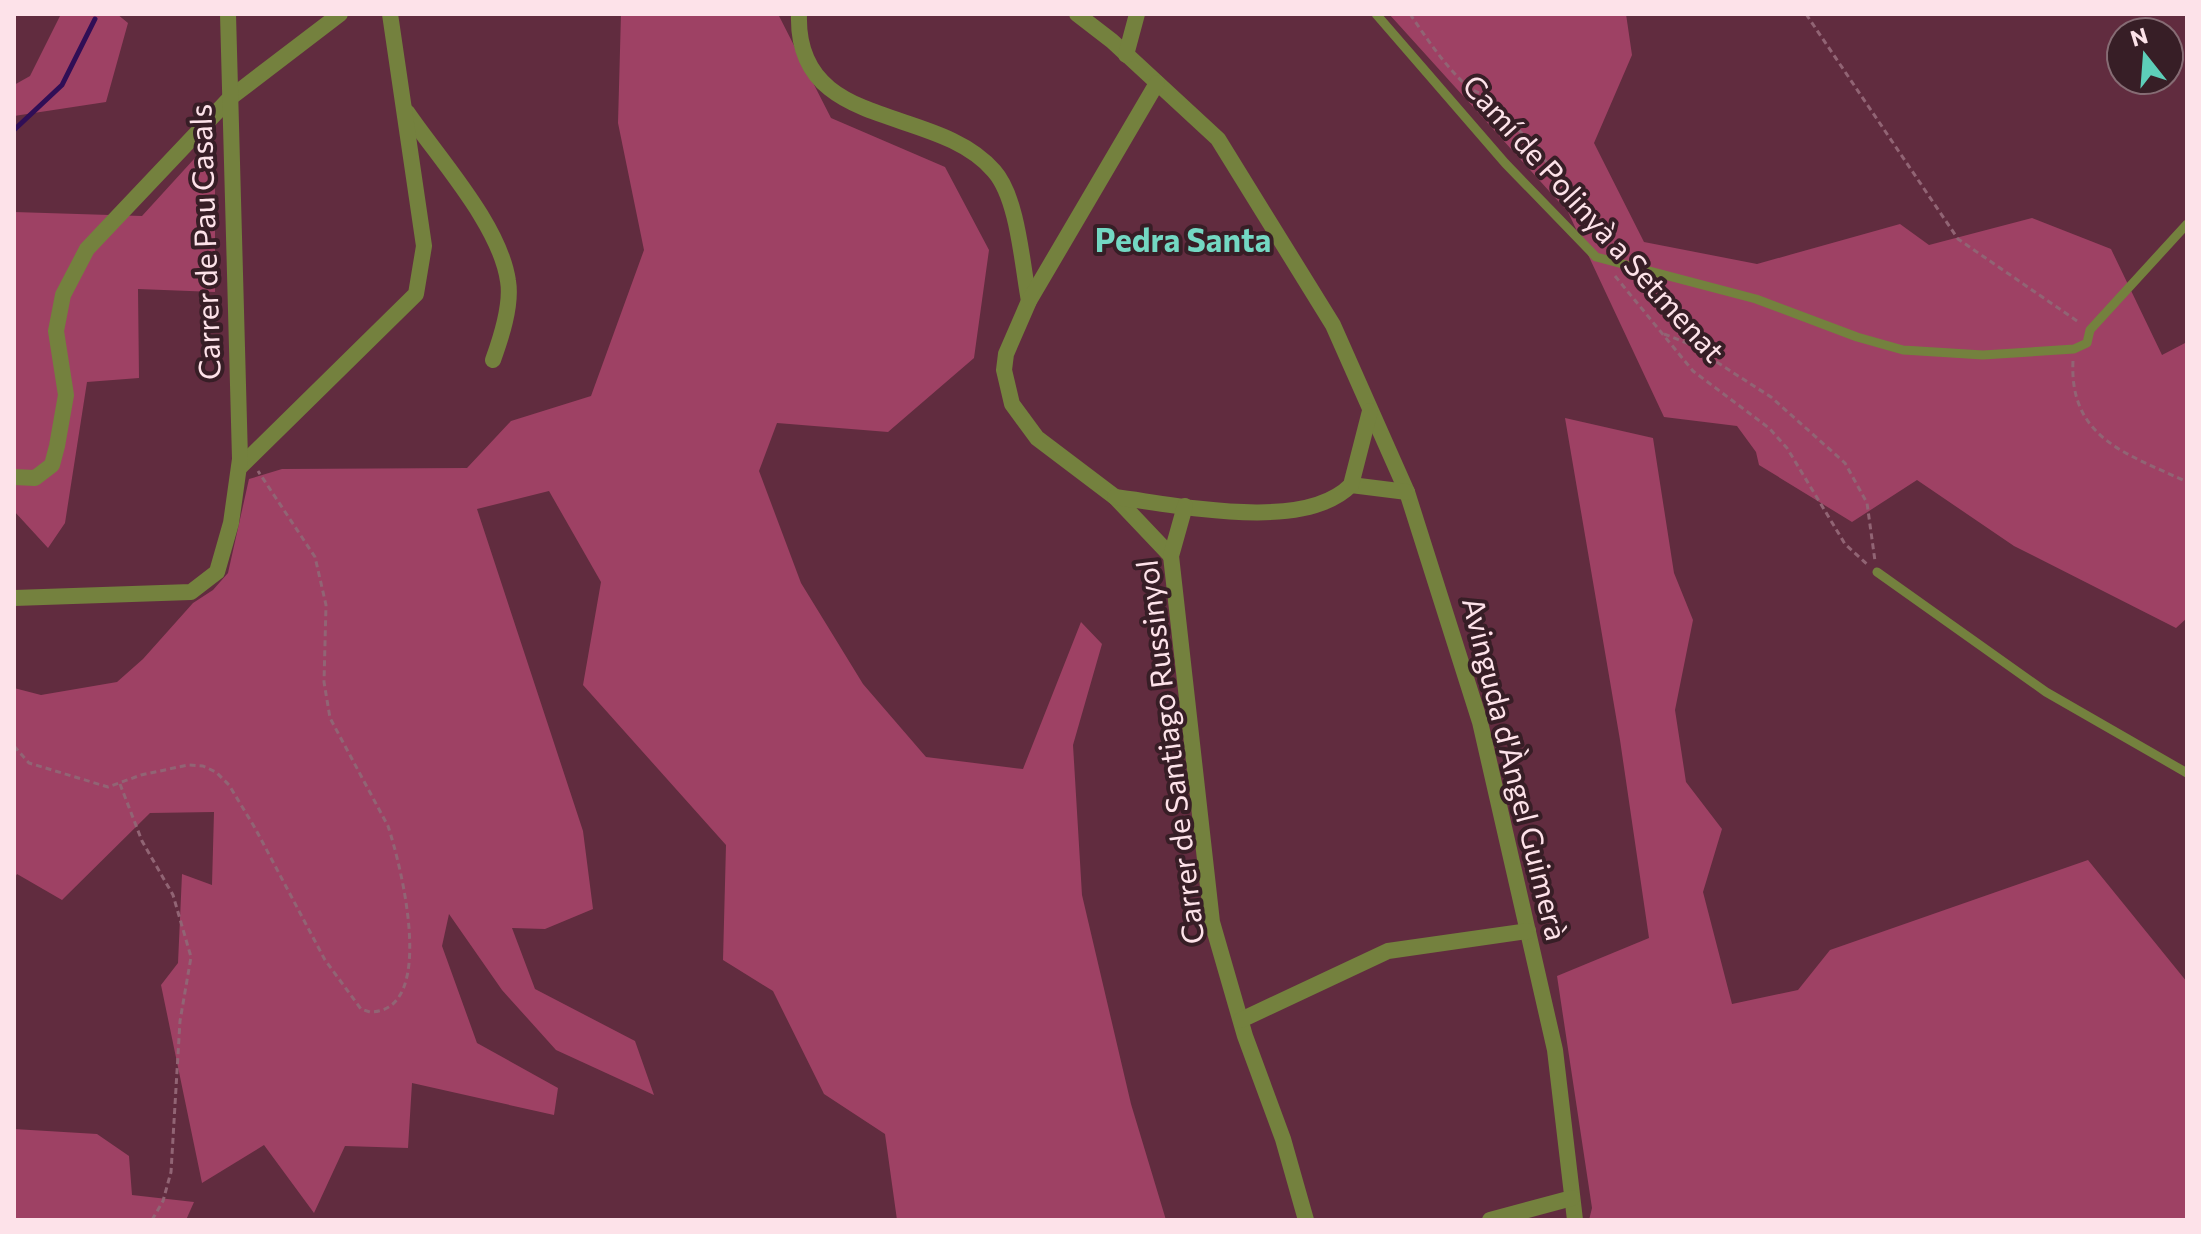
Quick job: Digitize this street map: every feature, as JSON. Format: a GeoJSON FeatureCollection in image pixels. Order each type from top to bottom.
{"type":"FeatureCollection","features":[{"type":"Feature","properties":{"kind":"street","name":"Carrer de Pau Casals"},"geometry":{"type":"LineString","coordinates":[[14,598],[191,592],[217,572],[244,462],[228,14]]}},
{"type":"Feature","properties":{"kind":"street"},"geometry":{"type":"LineString","coordinates":[[14,477],[35,478],[52,465],[66,395],[56,331],[63,295],[87,249],[230,98],[340,14]]}},
{"type":"Feature","properties":{"kind":"street"},"geometry":{"type":"LineString","coordinates":[[244,462],[416,294],[424,246],[390,14]]}},
{"type":"Feature","properties":{"kind":"street"},"geometry":{"type":"LineString","coordinates":[[799,14],[808,60],[831,93],[851,104],[953,139],[978,154],[997,173],[1008,195],[1029,301]]}},
{"type":"Feature","properties":{"kind":"street","name":"Avinguda d'Àngel Guimerà"},"geometry":{"type":"LineString","coordinates":[[1077,14],[1218,139],[1333,325],[1407,492],[1480,722],[1555,1050],[1575,1220]]}},
{"type":"Feature","properties":{"kind":"street"},"geometry":{"type":"LineString","coordinates":[[1126,55],[1137,14]]}},
{"type":"Feature","properties":{"kind":"street"},"geometry":{"type":"LineString","coordinates":[[1157,83],[1029,301],[1006,354],[1004,370],[1012,404],[1046,446],[1115,497],[1171,556]]}},
{"type":"Feature","properties":{"kind":"street"},"geometry":{"type":"LineString","coordinates":[[403,108],[497,245],[509,283],[501,336],[493,360]]}},
{"type":"Feature","properties":{"kind":"street"},"geometry":{"type":"LineString","coordinates":[[1115,497],[1185,506],[1297,511],[1328,502],[1351,485],[1370,411]]}},
{"type":"Feature","properties":{"kind":"street"},"geometry":{"type":"LineString","coordinates":[[1351,485],[1407,492]]}},
{"type":"Feature","properties":{"kind":"street","name":"Carrer de Santiago Russinyol"},"geometry":{"type":"LineString","coordinates":[[1185,506],[1171,556],[1212,922],[1306,1220]]}},
{"type":"Feature","properties":{"kind":"street"},"geometry":{"type":"LineString","coordinates":[[1241,1020],[1388,951],[1528,931]]}},
{"type":"Feature","properties":{"kind":"street"},"geometry":{"type":"LineString","coordinates":[[1490,1220],[1572,1198]]}},
{"type":"Feature","properties":{"kind":"lane","name":"Camí de Polinyà a Setmenat"},"geometry":{"type":"LineString","coordinates":[[1376,14],[1505,163],[1596,257]]}},
{"type":"Feature","properties":{"kind":"lane"},"geometry":{"type":"LineString","coordinates":[[1596,257],[1756,299],[1857,337],[1903,350],[1983,355],[2074,349],[2087,343],[2090,330],[2187,224]]}},
{"type":"Feature","properties":{"kind":"lane"},"geometry":{"type":"LineString","coordinates":[[1877,572],[2046,692],[2187,773]]}},
{"type":"Feature","properties":{"kind":"path"},"geometry":{"type":"LineString","coordinates":[[1410,14],[1455,73],[1468,87],[1483,94],[1567,187],[1593,231],[1596,257]]}},
{"type":"Feature","properties":{"kind":"path"},"geometry":{"type":"LineString","coordinates":[[1806,14],[1958,239],[2090,330]]}},
{"type":"Feature","properties":{"kind":"path","name":"Camí de Polinyà a Setmenat"},"geometry":{"type":"LineString","coordinates":[[1596,257],[1693,371],[1769,428],[1787,448],[1845,544],[1877,572]]}},
{"type":"Feature","properties":{"kind":"path"},"geometry":{"type":"LineString","coordinates":[[1664,334],[1687,343],[1771,397],[1845,463],[1867,503],[1877,572]]}},
{"type":"Feature","properties":{"kind":"path"},"geometry":{"type":"LineString","coordinates":[[2074,349],[2072,390],[2081,412],[2101,436],[2115,448],[2187,482]]}},
{"type":"Feature","properties":{"kind":"path"},"geometry":{"type":"LineString","coordinates":[[14,746],[29,763],[108,787],[141,775],[188,765],[203,766],[216,772],[229,785],[255,828],[308,932],[353,1000],[370,1012],[389,1009],[397,1003],[409,972],[406,906],[388,826],[330,718],[324,682],[326,605],[315,557],[244,462]]}},
{"type":"Feature","properties":{"kind":"path"},"geometry":{"type":"LineString","coordinates":[[120,784],[142,841],[173,895],[191,957],[180,1021],[171,1172],[163,1201],[152,1220]]}},
{"type":"Feature","properties":{"kind":"shaded area"},"geometry":{"type":"Polygon","coordinates":[[[61,14],[117,14],[128,23],[106,102],[14,116],[14,85],[30,76],[61,14]]]}},
{"type":"Feature","properties":{"kind":"shaded area"},"geometry":{"type":"Polygon","coordinates":[[[621,14],[778,14],[831,118],[945,167],[989,250],[974,358],[888,432],[777,423],[759,471],[801,583],[863,684],[926,757],[1023,769],[1081,622],[1102,644],[1073,745],[1082,895],[1131,1104],[1166,1220],[897,1220],[885,1134],[824,1094],[773,991],[723,960],[726,845],[583,685],[601,582],[549,491],[477,509],[583,831],[593,909],[545,929],[512,928],[535,989],[635,1041],[654,1095],[556,1050],[502,990],[449,914],[442,946],[477,1043],[558,1088],[554,1115],[412,1083],[408,1148],[345,1146],[314,1213],[264,1145],[202,1183],[161,985],[178,963],[182,874],[212,885],[214,812],[150,813],[62,900],[17,874],[14,879],[14,688],[41,695],[117,682],[143,659],[193,603],[213,590],[228,573],[249,479],[282,469],[467,468],[511,421],[591,396],[644,250],[618,123],[621,14]]]}},
{"type":"Feature","properties":{"kind":"shaded area"},"geometry":{"type":"Polygon","coordinates":[[[1389,14],[1626,14],[1632,55],[1594,143],[1644,242],[1757,264],[1900,224],[1929,245],[2032,218],[2111,249],[2162,355],[2187,342],[2187,618],[2176,628],[2014,546],[1917,480],[1852,522],[1759,465],[1756,452],[1737,426],[1664,417],[1568,212],[1389,14]]]}},
{"type":"Feature","properties":{"kind":"shaded area"},"geometry":{"type":"Polygon","coordinates":[[[215,136],[215,292],[138,289],[139,378],[87,382],[65,523],[48,548],[14,511],[14,212],[142,216],[215,136]]]}},
{"type":"Feature","properties":{"kind":"shaded area"},"geometry":{"type":"Polygon","coordinates":[[[1565,418],[1653,438],[1674,573],[1693,620],[1675,710],[1686,782],[1722,829],[1703,892],[1732,1004],[1798,990],[1830,950],[2088,860],[2187,982],[2187,1220],[1589,1220],[1592,1208],[1557,976],[1649,938],[1620,740],[1565,418]]]}},
{"type":"Feature","properties":{"kind":"shaded area"},"geometry":{"type":"Polygon","coordinates":[[[14,1129],[97,1134],[129,1156],[132,1195],[194,1202],[186,1220],[14,1220],[14,1129]]]}},
{"type":"Feature","properties":{"kind":"waterway"},"geometry":{"type":"LineString","coordinates":[[14,130],[62,85],[95,19]]}},
{"type":"Feature","properties":{"kind":"district","name":"Pedra Santa"},"geometry":{"type":"Point","coordinates":[1183,241]}}]}
